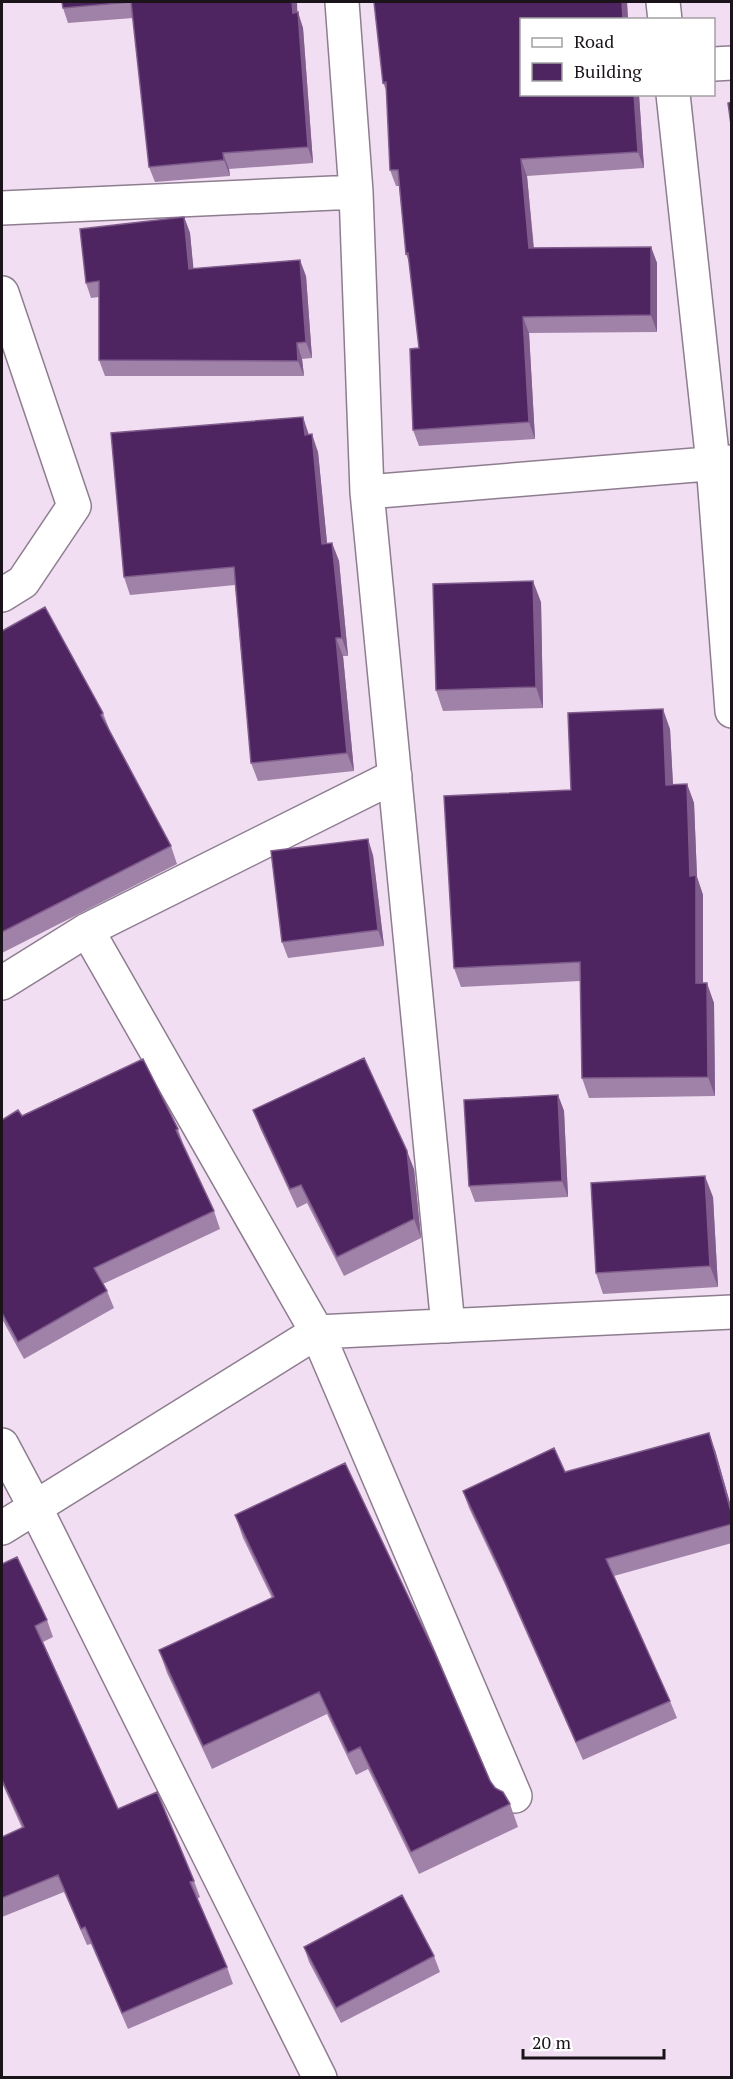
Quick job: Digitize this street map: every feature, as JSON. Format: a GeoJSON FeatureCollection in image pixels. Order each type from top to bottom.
{"type":"FeatureCollection","features":[{"type":"Feature","properties":{"kind":"street"},"geometry":{"type":"LineString","coordinates":[[342,2],[356,192],[367,492],[448,1326]]}},
{"type":"Feature","properties":{"kind":"street"},"geometry":{"type":"LineString","coordinates":[[663,2],[665,18]]}},
{"type":"Feature","properties":{"kind":"street"},"geometry":{"type":"LineString","coordinates":[[715,64],[732,63]]}},
{"type":"Feature","properties":{"kind":"street"},"geometry":{"type":"LineString","coordinates":[[673,96],[722,462],[732,711]]}},
{"type":"Feature","properties":{"kind":"street"},"geometry":{"type":"LineString","coordinates":[[2,208],[356,192]]}},
{"type":"Feature","properties":{"kind":"street"},"geometry":{"type":"LineString","coordinates":[[2,292],[74,506],[23,582],[2,595]]}},
{"type":"Feature","properties":{"kind":"street"},"geometry":{"type":"LineString","coordinates":[[367,492],[722,462]]}},
{"type":"Feature","properties":{"kind":"street"},"geometry":{"type":"LineString","coordinates":[[4,976],[87,930],[395,776]]}},
{"type":"Feature","properties":{"kind":"street"},"geometry":{"type":"LineString","coordinates":[[87,930],[317,1332],[515,1796]]}},
{"type":"Feature","properties":{"kind":"street"},"geometry":{"type":"LineString","coordinates":[[2,1528],[317,1332],[732,1312]]}},
{"type":"Feature","properties":{"kind":"street"},"geometry":{"type":"LineString","coordinates":[[2,1445],[320,2078]]}},
{"type":"Feature","properties":{"kind":"building"},"geometry":{"type":"Polygon","coordinates":[[[62,2],[131,2],[63,8],[62,2]]]}},
{"type":"Feature","properties":{"kind":"building"},"geometry":{"type":"Polygon","coordinates":[[[131,2],[292,2],[293,13],[298,12],[308,147],[223,153],[224,160],[149,167],[131,2]]]}},
{"type":"Feature","properties":{"kind":"building"},"geometry":{"type":"Polygon","coordinates":[[[374,2],[622,2],[623,18],[520,18],[520,96],[634,96],[638,152],[521,159],[529,248],[651,247],[651,315],[523,317],[529,422],[413,430],[410,349],[419,348],[408,253],[406,254],[398,170],[390,170],[386,82],[383,83],[374,2]]]}},
{"type":"Feature","properties":{"kind":"building"},"geometry":{"type":"Polygon","coordinates":[[[732,102],[732,132],[728,103],[732,102]]]}},
{"type":"Feature","properties":{"kind":"building"},"geometry":{"type":"Polygon","coordinates":[[[184,217],[189,269],[300,260],[306,342],[297,343],[298,361],[99,360],[99,281],[86,283],[80,229],[184,217]]]}},
{"type":"Feature","properties":{"kind":"building"},"geometry":{"type":"Polygon","coordinates":[[[303,417],[305,435],[312,434],[322,544],[332,543],[342,638],[336,638],[347,753],[251,763],[234,567],[124,577],[111,433],[303,417]]]}},
{"type":"Feature","properties":{"kind":"building"},"geometry":{"type":"Polygon","coordinates":[[[533,581],[536,687],[436,690],[433,584],[533,581]]]}},
{"type":"Feature","properties":{"kind":"building"},"geometry":{"type":"Polygon","coordinates":[[[45,607],[103,713],[101,715],[171,846],[2,932],[2,631],[45,607]]]}},
{"type":"Feature","properties":{"kind":"building"},"geometry":{"type":"Polygon","coordinates":[[[663,709],[666,785],[687,784],[690,876],[696,875],[696,983],[707,983],[708,1077],[582,1078],[580,962],[454,968],[444,796],[571,790],[568,713],[663,709]]]}},
{"type":"Feature","properties":{"kind":"building"},"geometry":{"type":"Polygon","coordinates":[[[368,839],[378,930],[282,942],[271,851],[368,839]]]}},
{"type":"Feature","properties":{"kind":"building"},"geometry":{"type":"Polygon","coordinates":[[[364,1058],[407,1151],[414,1219],[337,1257],[301,1185],[290,1189],[253,1110],[364,1058]]]}},
{"type":"Feature","properties":{"kind":"building"},"geometry":{"type":"Polygon","coordinates":[[[143,1059],[178,1129],[176,1130],[214,1211],[94,1268],[107,1291],[18,1342],[2,1313],[2,1120],[18,1110],[22,1116],[143,1059]]]}},
{"type":"Feature","properties":{"kind":"building"},"geometry":{"type":"Polygon","coordinates":[[[558,1095],[562,1181],[469,1186],[464,1100],[558,1095]]]}},
{"type":"Feature","properties":{"kind":"building"},"geometry":{"type":"Polygon","coordinates":[[[705,1176],[710,1266],[596,1273],[591,1183],[705,1176]]]}},
{"type":"Feature","properties":{"kind":"building"},"geometry":{"type":"Polygon","coordinates":[[[709,1433],[732,1515],[732,1524],[606,1559],[670,1701],[576,1742],[463,1491],[554,1448],[565,1472],[709,1433]]]}},
{"type":"Feature","properties":{"kind":"building"},"geometry":{"type":"Polygon","coordinates":[[[345,1463],[434,1651],[490,1781],[495,1788],[503,1792],[510,1804],[411,1852],[360,1747],[348,1753],[319,1692],[203,1746],[159,1650],[274,1597],[235,1515],[345,1463]]]}},
{"type":"Feature","properties":{"kind":"building"},"geometry":{"type":"Polygon","coordinates":[[[17,1557],[47,1620],[35,1626],[118,1809],[157,1792],[194,1881],[190,1882],[227,1967],[122,2013],[85,1927],[81,1929],[58,1875],[2,1898],[2,1837],[24,1827],[2,1780],[2,1564],[17,1557]]]}},
{"type":"Feature","properties":{"kind":"building"},"geometry":{"type":"Polygon","coordinates":[[[402,1895],[434,1956],[336,2008],[304,1947],[402,1895]]]}}]}
